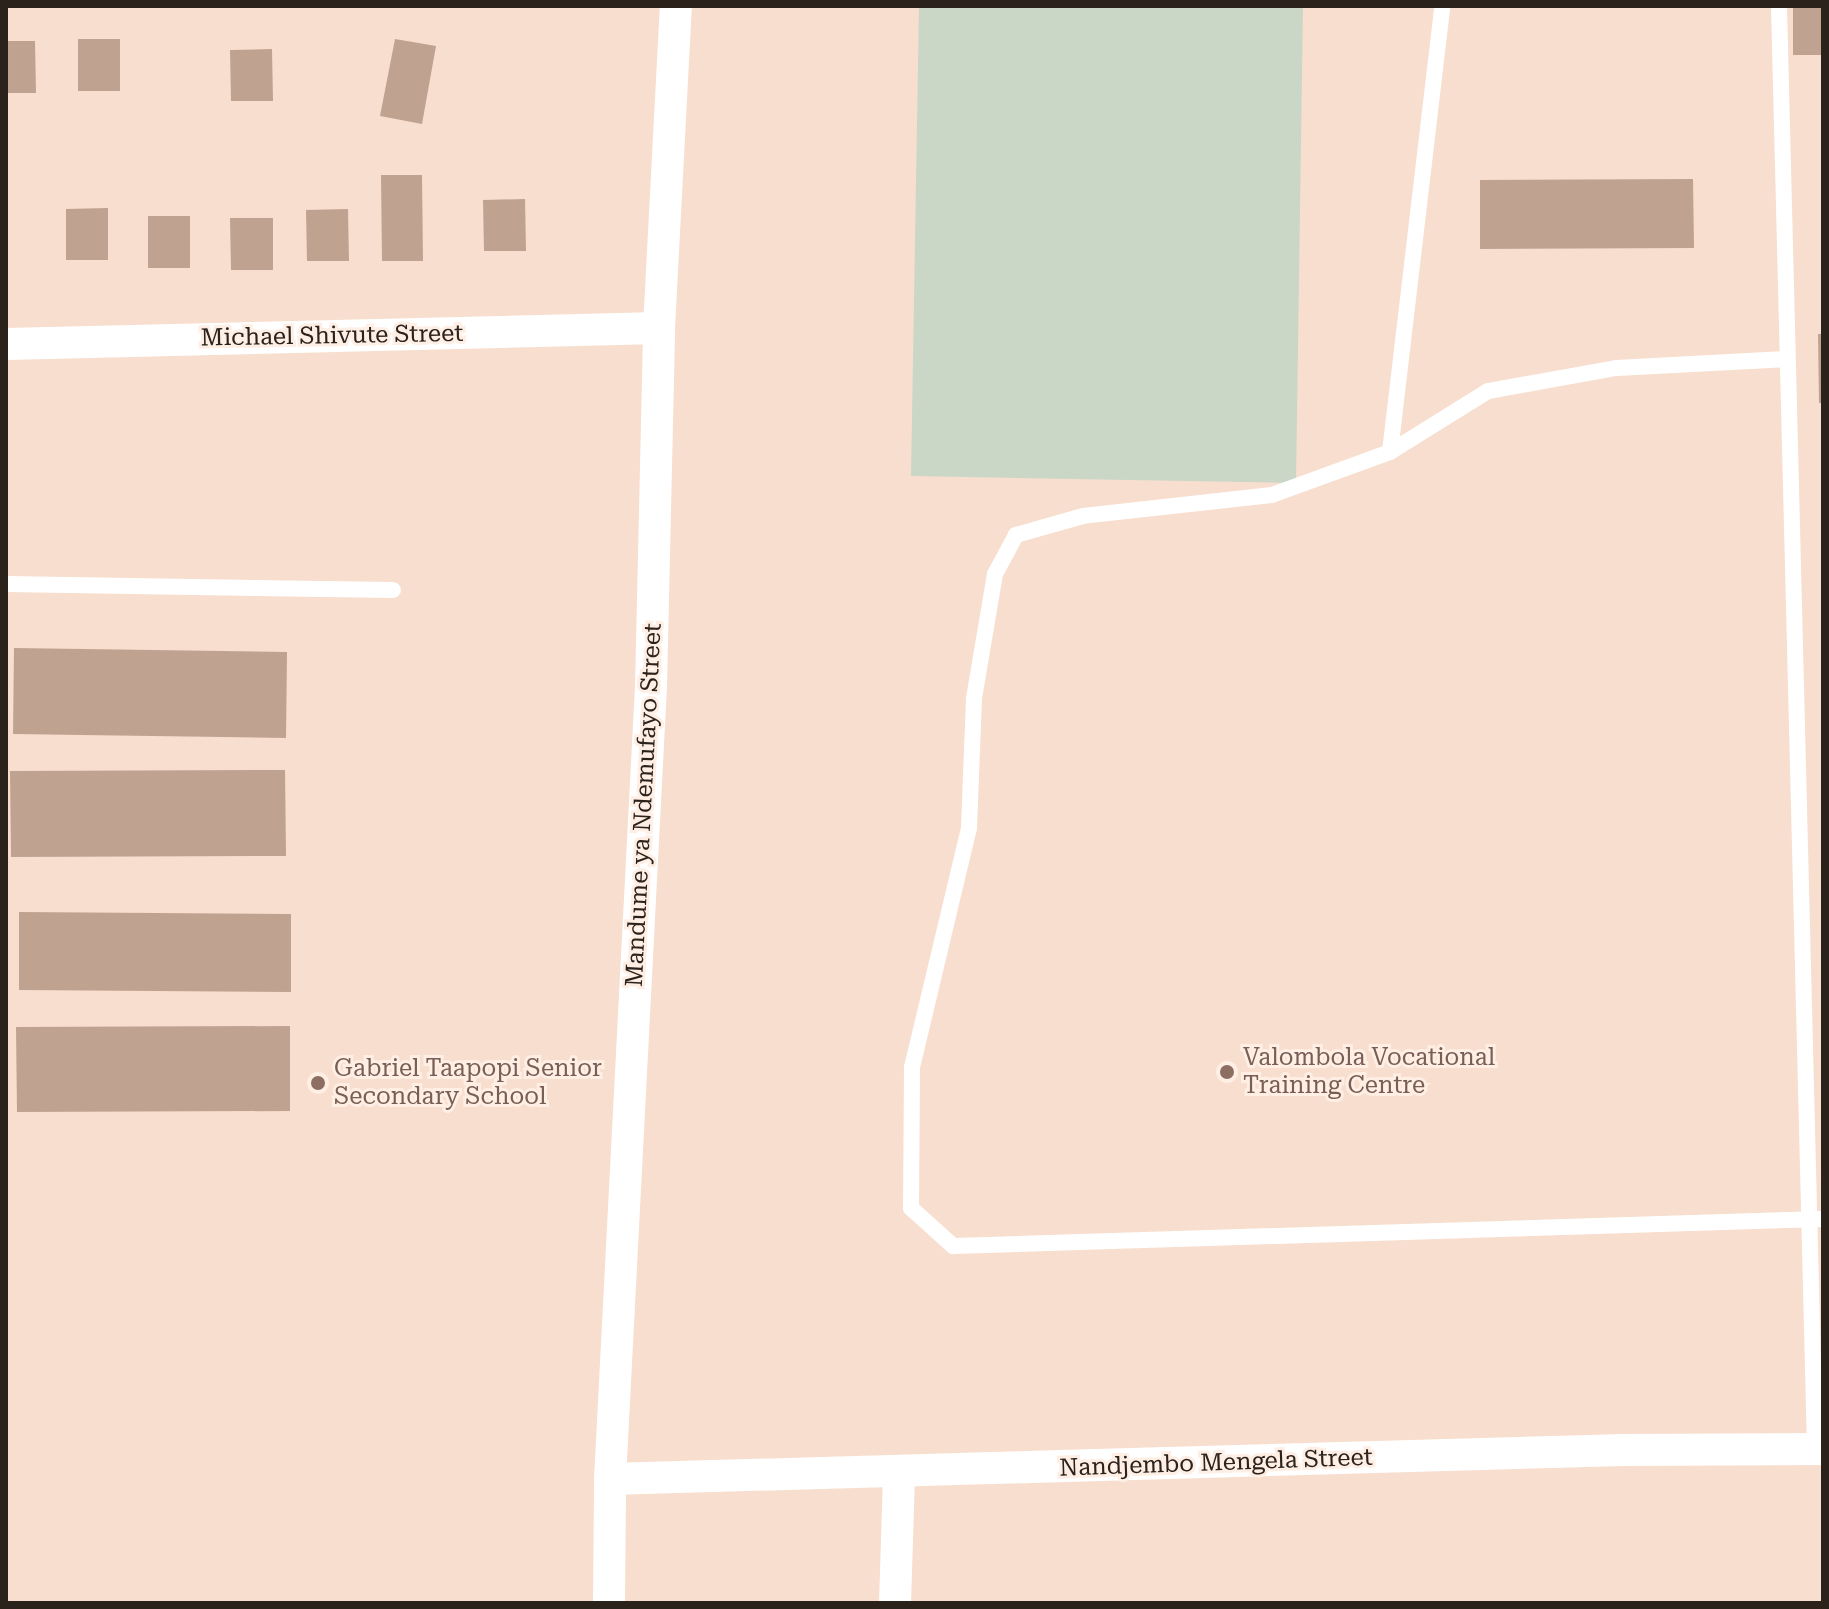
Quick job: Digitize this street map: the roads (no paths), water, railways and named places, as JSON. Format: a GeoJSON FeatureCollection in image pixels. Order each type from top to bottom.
{"type":"FeatureCollection","features":[{"type":"Feature","properties":{"kind":"street","name":"Mandume ya Ndemufayo Street"},"geometry":{"type":"LineString","coordinates":[[609,1603],[610,1479],[651,687],[659,328],[676,6]]}},
{"type":"Feature","properties":{"kind":"street","name":"Michael Shivute Street"},"geometry":{"type":"LineString","coordinates":[[6,344],[659,328]]}},
{"type":"Feature","properties":{"kind":"street","name":"Nandjembo Mengela Street"},"geometry":{"type":"LineString","coordinates":[[610,1479],[1593,1451],[1819,1449]]}},
{"type":"Feature","properties":{"kind":"street"},"geometry":{"type":"LineString","coordinates":[[895,1603],[899,1473]]}},
{"type":"Feature","properties":{"kind":"lane"},"geometry":{"type":"LineString","coordinates":[[1390,452],[1442,6]]}},
{"type":"Feature","properties":{"kind":"lane"},"geometry":{"type":"LineString","coordinates":[[1779,6],[1787,359],[1816,1218],[1819,1449]]}},
{"type":"Feature","properties":{"kind":"lane"},"geometry":{"type":"LineString","coordinates":[[1787,359],[1616,368],[1488,391],[1390,452],[1272,495],[1083,516],[1016,535],[995,574],[974,698],[969,828],[912,1067],[911,1208],[953,1246],[1816,1218]]}},
{"type":"Feature","properties":{"kind":"lane"},"geometry":{"type":"LineString","coordinates":[[6,584],[393,590]]}},
{"type":"Feature","properties":{"kind":"place","name":"Valombola Vocational Training Centre"},"geometry":{"type":"Point","coordinates":[1227,1072]}},
{"type":"Feature","properties":{"kind":"place","name":"Gabriel Taapopi Senior Secondary School"},"geometry":{"type":"Point","coordinates":[318,1083]}}]}
